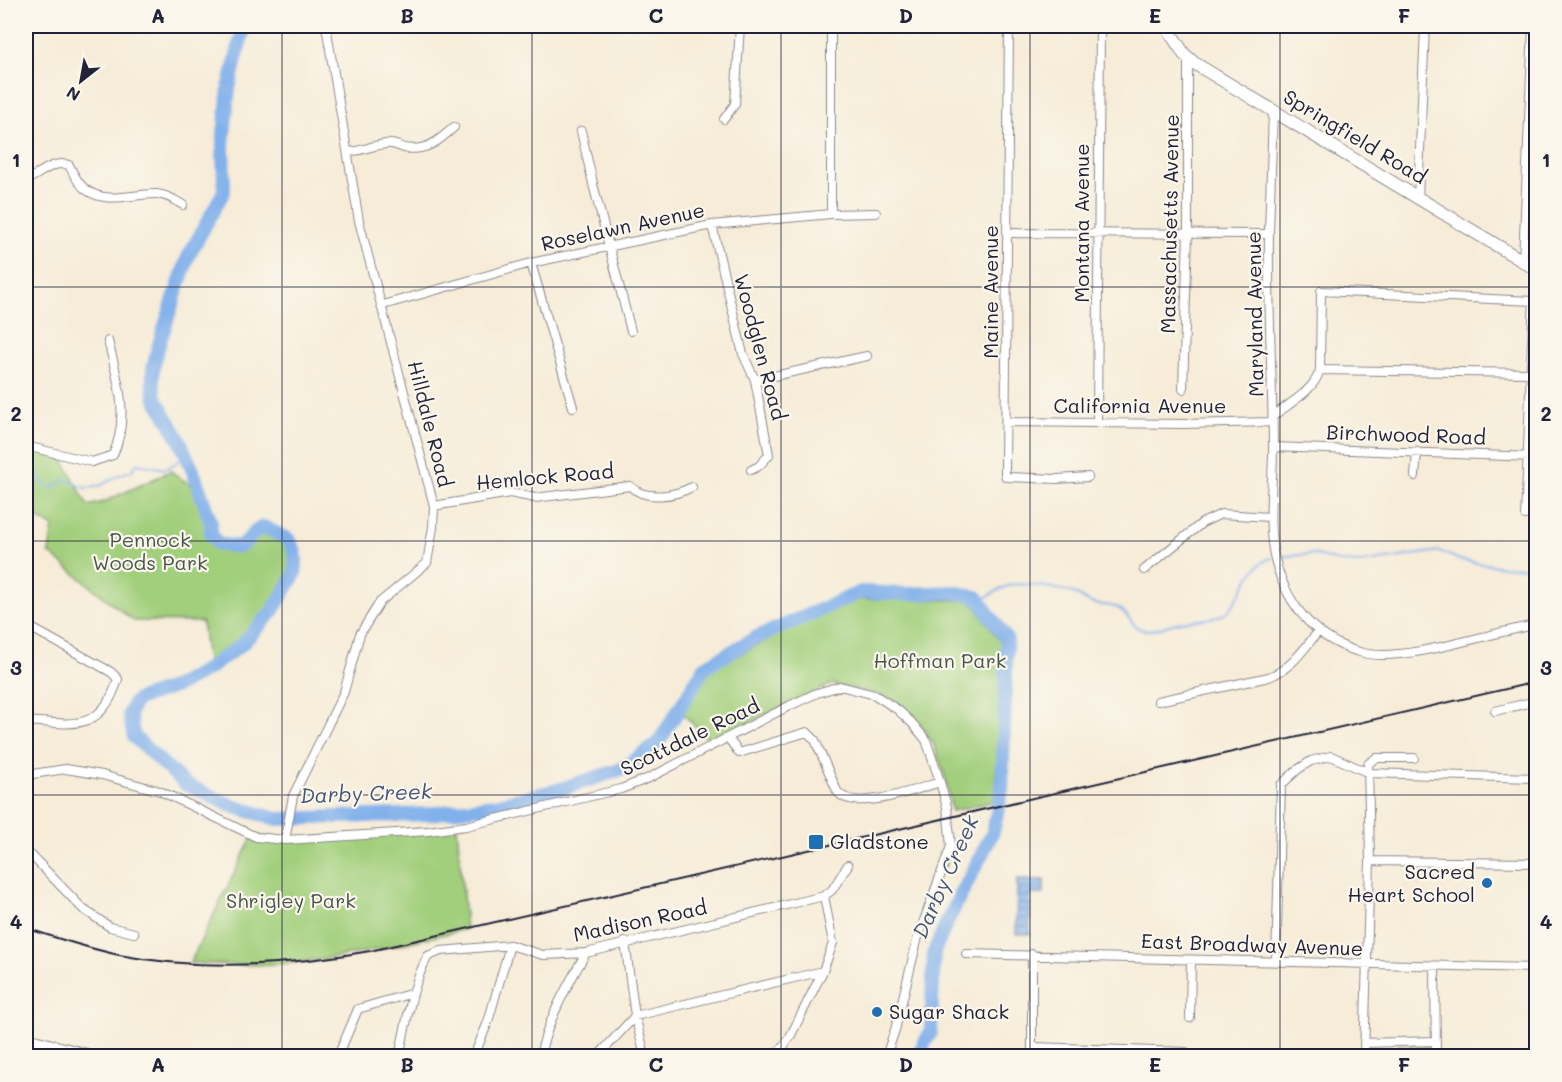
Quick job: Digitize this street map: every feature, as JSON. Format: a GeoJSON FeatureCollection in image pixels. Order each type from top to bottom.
{"type":"FeatureCollection","features":[{"type":"Feature","properties":{"kind":"main road"},"geometry":{"type":"LineString","coordinates":[[94,26],[179,26]]}},
{"type":"Feature","properties":{"kind":"main road","name":"Springfield Road"},"geometry":{"type":"LineString","coordinates":[[1166,26],[1188,59],[1536,269]]}},
{"type":"Feature","properties":{"kind":"main road"},"geometry":{"type":"LineString","coordinates":[[26,1040],[86,1056]]}},
{"type":"Feature","properties":{"kind":"street","name":"Hilldale Road"},"geometry":{"type":"LineString","coordinates":[[286,837],[293,796],[344,692],[360,634],[380,602],[427,563],[433,527],[434,506],[359,221],[326,26]]}},
{"type":"Feature","properties":{"kind":"street"},"geometry":{"type":"LineString","coordinates":[[724,119],[735,104],[740,26]]}},
{"type":"Feature","properties":{"kind":"street"},"geometry":{"type":"LineString","coordinates":[[831,26],[831,214]]}},
{"type":"Feature","properties":{"kind":"street","name":"Maine Avenue"},"geometry":{"type":"LineString","coordinates":[[1010,26],[1005,473],[1006,477],[1057,479],[1088,477]]}},
{"type":"Feature","properties":{"kind":"street","name":"Montana Avenue"},"geometry":{"type":"LineString","coordinates":[[1097,422],[1100,26]]}},
{"type":"Feature","properties":{"kind":"street"},"geometry":{"type":"LineString","coordinates":[[1418,199],[1425,26]]}},
{"type":"Feature","properties":{"kind":"street"},"geometry":{"type":"LineString","coordinates":[[1523,260],[1532,178],[1533,26]]}},
{"type":"Feature","properties":{"kind":"street","name":"Massachusetts Avenue"},"geometry":{"type":"LineString","coordinates":[[1184,389],[1188,233],[1188,59]]}},
{"type":"Feature","properties":{"kind":"street","name":"Maryland Avenue"},"geometry":{"type":"LineString","coordinates":[[1273,111],[1269,234],[1274,447],[1270,517],[1276,562],[1286,591],[1300,613],[1318,632]]}},
{"type":"Feature","properties":{"kind":"street"},"geometry":{"type":"LineString","coordinates":[[349,152],[386,144],[425,148],[439,141],[454,127]]}},
{"type":"Feature","properties":{"kind":"street"},"geometry":{"type":"LineString","coordinates":[[581,131],[631,331]]}},
{"type":"Feature","properties":{"kind":"street"},"geometry":{"type":"LineString","coordinates":[[26,180],[52,165],[61,163],[69,165],[87,191],[107,197],[158,194],[171,197],[183,205]]}},
{"type":"Feature","properties":{"kind":"street","name":"Roselawn Avenue"},"geometry":{"type":"LineString","coordinates":[[382,305],[531,263],[712,225],[831,214],[876,213]]}},
{"type":"Feature","properties":{"kind":"street","name":"Woodglen Road"},"geometry":{"type":"LineString","coordinates":[[712,225],[744,354],[755,380],[769,455],[759,466],[751,470]]}},
{"type":"Feature","properties":{"kind":"street"},"geometry":{"type":"LineString","coordinates":[[1008,232],[1269,234]]}},
{"type":"Feature","properties":{"kind":"street"},"geometry":{"type":"LineString","coordinates":[[531,263],[573,407]]}},
{"type":"Feature","properties":{"kind":"street"},"geometry":{"type":"LineString","coordinates":[[1273,419],[1312,387],[1320,370],[1321,291],[1535,300],[1530,373],[1532,457],[1525,515]]}},
{"type":"Feature","properties":{"kind":"street"},"geometry":{"type":"LineString","coordinates":[[26,446],[92,462],[113,456],[119,442],[123,410],[121,391],[108,341]]}},
{"type":"Feature","properties":{"kind":"street"},"geometry":{"type":"LineString","coordinates":[[755,380],[867,356]]}},
{"type":"Feature","properties":{"kind":"street"},"geometry":{"type":"LineString","coordinates":[[1320,370],[1530,373]]}},
{"type":"Feature","properties":{"kind":"street","name":"California Avenue"},"geometry":{"type":"LineString","coordinates":[[1006,422],[1183,424],[1273,419]]}},
{"type":"Feature","properties":{"kind":"street","name":"Birchwood Road"},"geometry":{"type":"LineString","coordinates":[[1274,447],[1532,457]]}},
{"type":"Feature","properties":{"kind":"street"},"geometry":{"type":"LineString","coordinates":[[1414,476],[1417,452]]}},
{"type":"Feature","properties":{"kind":"street","name":"Hemlock Road"},"geometry":{"type":"LineString","coordinates":[[434,506],[510,493],[535,498],[630,486],[636,492],[656,495],[685,491],[692,487]]}},
{"type":"Feature","properties":{"kind":"street"},"geometry":{"type":"LineString","coordinates":[[1144,570],[1202,523],[1221,514],[1270,517]]}},
{"type":"Feature","properties":{"kind":"street"},"geometry":{"type":"LineString","coordinates":[[26,625],[111,672],[117,679],[99,716],[88,722],[66,724],[26,721]]}},
{"type":"Feature","properties":{"kind":"street"},"geometry":{"type":"LineString","coordinates":[[1158,701],[1279,673],[1290,667],[1318,632],[1337,643],[1364,653],[1390,654],[1418,651],[1536,625]]}},
{"type":"Feature","properties":{"kind":"street","name":"Scottdale Road"},"geometry":{"type":"LineString","coordinates":[[26,775],[66,769],[102,775],[160,791],[256,837],[388,834],[466,826],[621,789],[649,778],[817,693],[840,686],[876,695],[898,710],[926,741],[947,807],[951,846],[918,937],[895,1030],[886,1056]]}},
{"type":"Feature","properties":{"kind":"street"},"geometry":{"type":"LineString","coordinates":[[1495,711],[1536,701]]}},
{"type":"Feature","properties":{"kind":"street"},"geometry":{"type":"LineString","coordinates":[[728,738],[740,753],[807,732],[815,740],[840,795],[851,799],[865,800],[895,796],[940,782]]}},
{"type":"Feature","properties":{"kind":"street"},"geometry":{"type":"LineString","coordinates":[[1276,962],[1281,785],[1297,770],[1321,758],[1331,756],[1369,773],[1536,778]]}},
{"type":"Feature","properties":{"kind":"street"},"geometry":{"type":"LineString","coordinates":[[1364,1056],[1370,861],[1368,764],[1376,758],[1414,758]]}},
{"type":"Feature","properties":{"kind":"street"},"geometry":{"type":"LineString","coordinates":[[26,856],[31,855],[36,859],[83,909],[110,927],[134,933]]}},
{"type":"Feature","properties":{"kind":"street"},"geometry":{"type":"LineString","coordinates":[[1370,861],[1536,863]]}},
{"type":"Feature","properties":{"kind":"street"},"geometry":{"type":"LineString","coordinates":[[770,1056],[780,1050],[791,1035],[823,972],[833,943],[824,896],[832,890],[848,865]]}},
{"type":"Feature","properties":{"kind":"street","name":"Madison Road"},"geometry":{"type":"LineString","coordinates":[[414,993],[428,956],[441,951],[510,945],[543,955],[586,953],[824,896]]}},
{"type":"Feature","properties":{"kind":"street"},"geometry":{"type":"LineString","coordinates":[[626,942],[635,1017],[645,1056]]}},
{"type":"Feature","properties":{"kind":"street"},"geometry":{"type":"LineString","coordinates":[[474,1056],[488,1022],[510,945]]}},
{"type":"Feature","properties":{"kind":"street"},"geometry":{"type":"LineString","coordinates":[[540,1056],[561,996],[586,953]]}},
{"type":"Feature","properties":{"kind":"street","name":"East Broadway Avenue"},"geometry":{"type":"LineString","coordinates":[[966,954],[1536,968]]}},
{"type":"Feature","properties":{"kind":"street"},"geometry":{"type":"LineString","coordinates":[[1032,954],[1032,1056]]}},
{"type":"Feature","properties":{"kind":"street"},"geometry":{"type":"LineString","coordinates":[[1190,1018],[1191,960]]}},
{"type":"Feature","properties":{"kind":"street"},"geometry":{"type":"LineString","coordinates":[[1435,966],[1436,1056]]}},
{"type":"Feature","properties":{"kind":"street"},"geometry":{"type":"LineString","coordinates":[[598,1056],[635,1017],[823,972]]}},
{"type":"Feature","properties":{"kind":"street"},"geometry":{"type":"LineString","coordinates":[[338,1056],[358,1009],[414,993],[399,1056]]}},
{"type":"Feature","properties":{"kind":"street"},"geometry":{"type":"LineString","coordinates":[[1364,1043],[1436,1041]]}},
{"type":"Feature","properties":{"kind":"street"},"geometry":{"type":"LineString","coordinates":[[1032,1047],[1186,1052]]}},
{"type":"Feature","properties":{"kind":"green space","name":"Pennock Woods Park"},"geometry":{"type":"Polygon","coordinates":[[[26,446],[60,454],[88,506],[104,502],[171,471],[201,495],[214,539],[218,544],[239,546],[264,527],[279,534],[288,540],[295,552],[296,566],[283,596],[251,636],[208,669],[202,622],[134,621],[49,553],[53,526],[26,513],[26,446]]]}},
{"type":"Feature","properties":{"kind":"green space","name":"Hoffman Park"},"geometry":{"type":"Polygon","coordinates":[[[861,599],[971,600],[1002,644],[995,801],[952,811],[945,777],[934,745],[920,722],[893,701],[877,694],[832,684],[710,741],[682,713],[709,670],[801,622],[861,599]]]}},
{"type":"Feature","properties":{"kind":"green space","name":"Shrigley Park"},"geometry":{"type":"Polygon","coordinates":[[[457,827],[466,929],[372,951],[301,962],[255,965],[190,963],[253,835],[285,840],[457,827]]]}},
{"type":"Feature","properties":{"kind":"green space"},"geometry":{"type":"Polygon","coordinates":[[[1397,1045],[1431,1046],[1433,1056],[1397,1056],[1397,1045]]]}},
{"type":"Feature","properties":{"kind":"water"},"geometry":{"type":"Polygon","coordinates":[[[1017,879],[1044,880],[1044,894],[1030,894],[1030,934],[1016,934],[1017,879]]]}},
{"type":"Feature","properties":{"kind":"waterway","name":"Darby Creek"},"geometry":{"type":"LineString","coordinates":[[244,26],[229,88],[223,143],[224,191],[188,257],[160,341],[153,368],[153,383],[155,397],[180,441],[193,471],[211,523],[211,534],[218,544],[242,545],[264,527],[288,539],[294,549],[295,574],[272,612],[242,644],[208,669],[177,686],[139,699],[134,703],[129,714],[134,737],[185,784],[235,807],[277,819],[429,814],[495,805],[561,789],[622,769],[658,743],[705,667],[755,638],[861,592],[907,594],[953,592],[977,597],[1007,640],[1002,789],[993,832],[934,952],[931,1032],[917,1056]]}},
{"type":"Feature","properties":{"kind":"waterway"},"geometry":{"type":"LineString","coordinates":[[26,459],[49,487],[53,488],[65,479],[89,488],[131,471],[137,464],[166,469],[186,456]]}},
{"type":"Feature","properties":{"kind":"waterway"},"geometry":{"type":"LineString","coordinates":[[1277,557],[1313,554],[1340,562],[1361,563],[1439,551],[1460,560],[1503,567],[1536,568]]}},
{"type":"Feature","properties":{"kind":"waterway"},"geometry":{"type":"LineString","coordinates":[[980,601],[1008,586],[1022,584],[1042,586],[1075,594],[1091,603],[1115,607],[1122,610],[1137,627],[1154,630],[1225,614],[1258,566],[1272,558]]}},
{"type":"Feature","properties":{"kind":"railway"},"geometry":{"type":"LineString","coordinates":[[26,928],[119,955],[182,963],[213,965],[276,963],[370,951],[1536,682]]}},
{"type":"Feature","properties":{"kind":"place","name":"Gladstone"},"geometry":{"type":"Point","coordinates":[816,842]}},
{"type":"Feature","properties":{"kind":"place","name":"Sacred Heart School"},"geometry":{"type":"Point","coordinates":[1487,883]}},
{"type":"Feature","properties":{"kind":"place","name":"Sugar Shack"},"geometry":{"type":"Point","coordinates":[877,1012]}}]}
